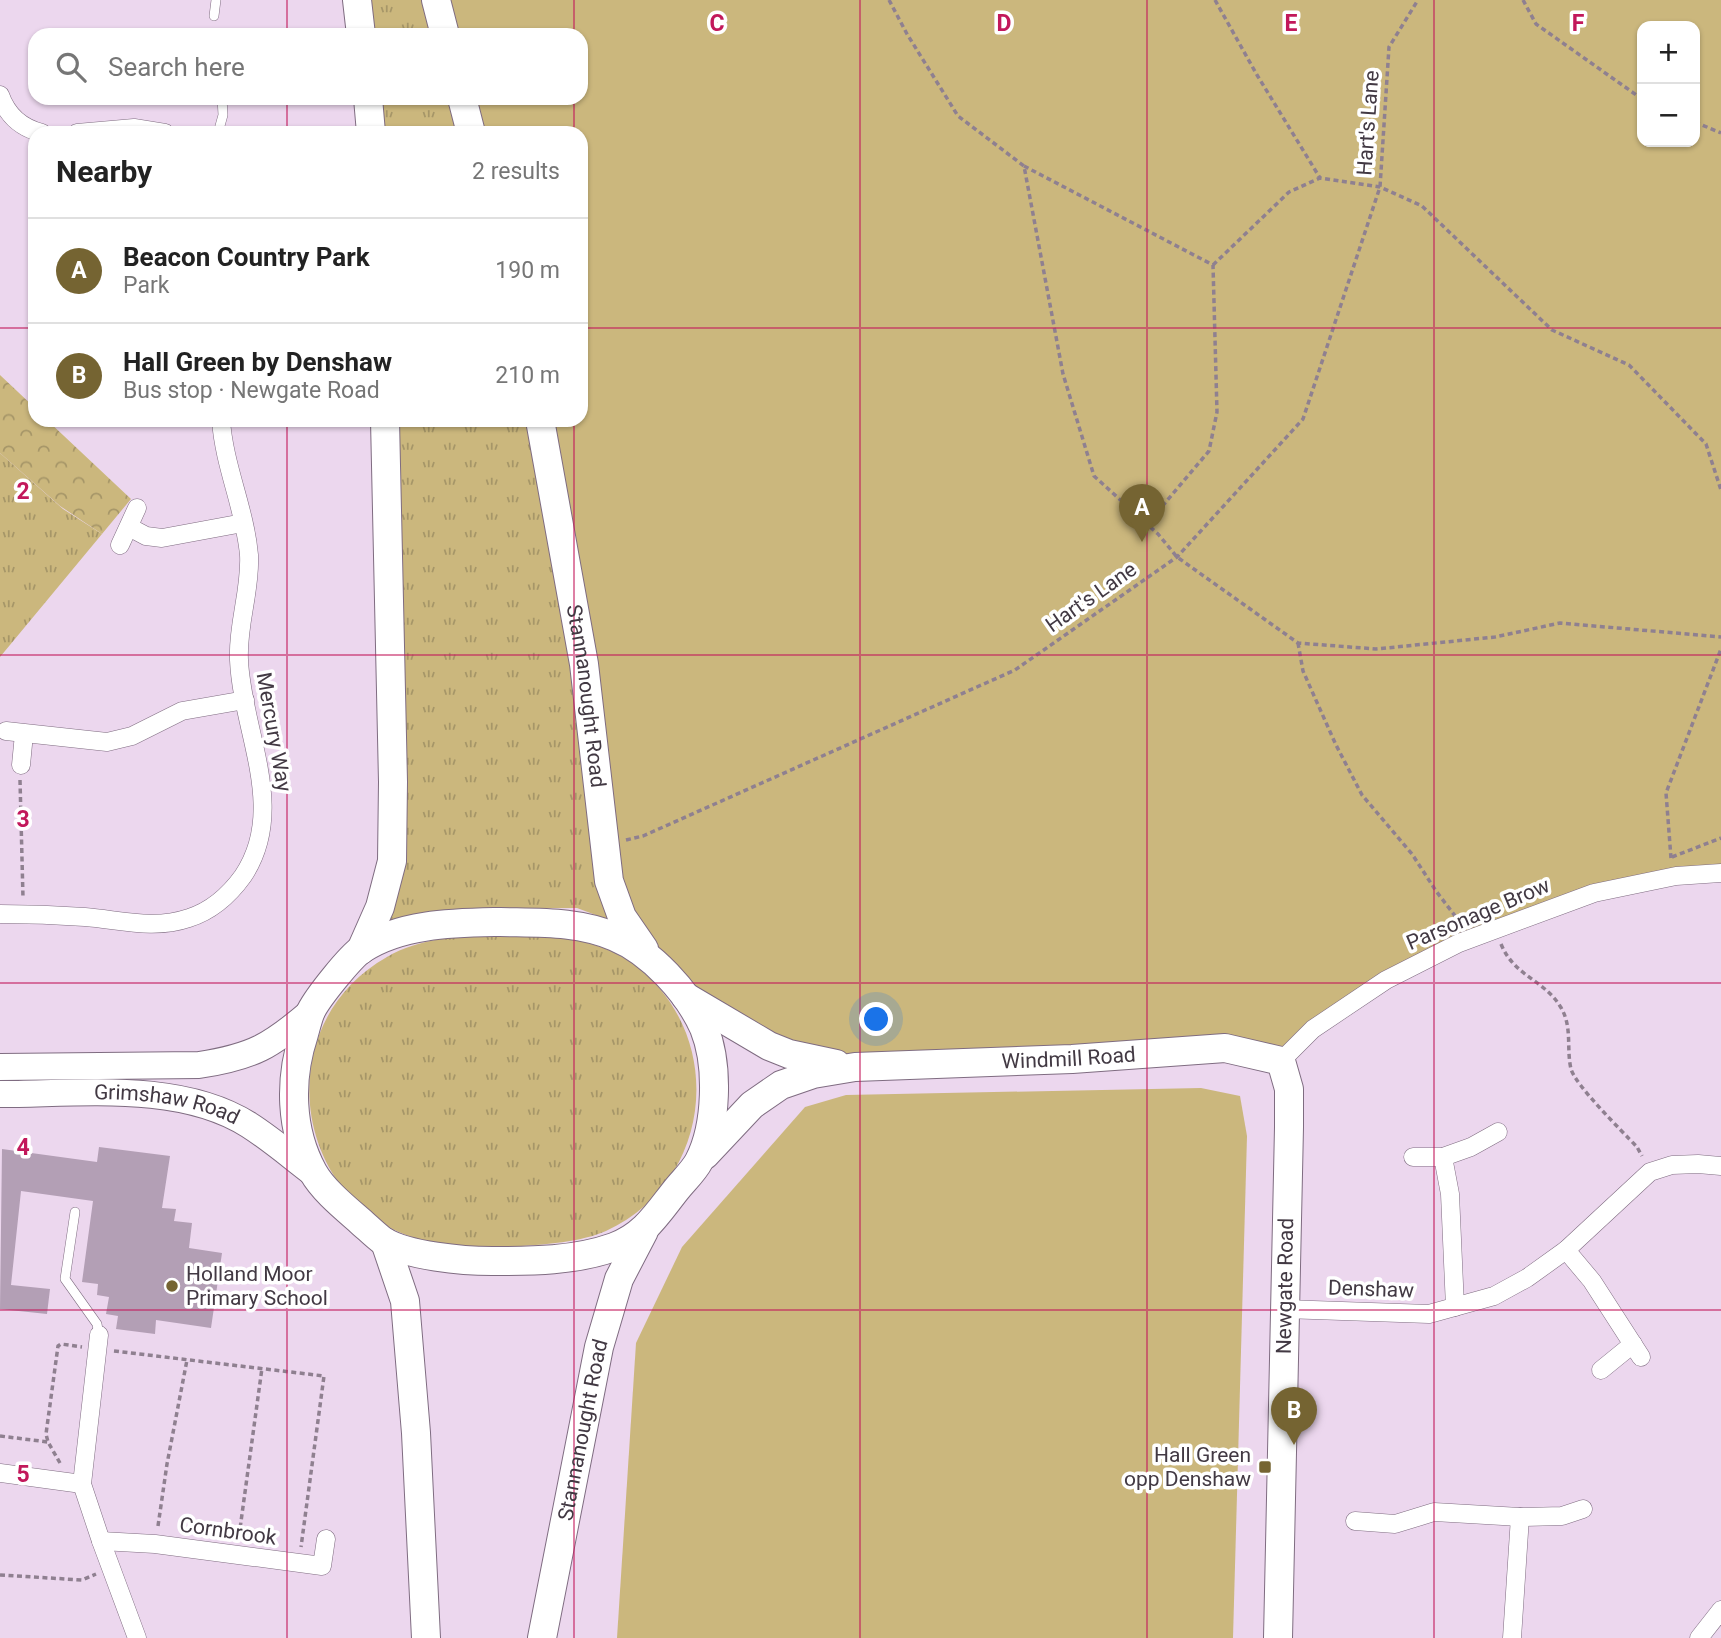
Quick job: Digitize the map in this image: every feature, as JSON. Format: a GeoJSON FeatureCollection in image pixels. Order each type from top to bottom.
{"type":"FeatureCollection","features":[{"type":"Feature","properties":{"kind":"main road"},"geometry":{"type":"LineString","coordinates":[[357,0],[360,28]]}},
{"type":"Feature","properties":{"kind":"main road"},"geometry":{"type":"LineString","coordinates":[[436,0],[443,28]]}},
{"type":"Feature","properties":{"kind":"main road"},"geometry":{"type":"LineString","coordinates":[[369,105],[370,126]]}},
{"type":"Feature","properties":{"kind":"main road"},"geometry":{"type":"LineString","coordinates":[[464,105],[469,126]]}},
{"type":"Feature","properties":{"kind":"main road"},"geometry":{"type":"LineString","coordinates":[[385,427],[393,782],[392,861],[380,907],[361,950],[312,1010],[298,1051],[294,1108],[299,1137],[313,1173],[344,1207],[385,1242],[428,1256],[487,1261],[575,1257],[615,1247],[644,1231]]}},
{"type":"Feature","properties":{"kind":"main road","name":"Stannanought Road"},"geometry":{"type":"LineString","coordinates":[[541,427],[584,664],[609,881],[622,917],[653,961]]}},
{"type":"Feature","properties":{"kind":"main road"},"geometry":{"type":"LineString","coordinates":[[361,950],[414,929],[451,923],[560,923],[590,928],[618,938],[653,961],[684,996],[704,1028],[711,1055],[714,1087],[712,1122],[699,1162]]}},
{"type":"Feature","properties":{"kind":"main road","name":"Windmill Road"},"geometry":{"type":"LineString","coordinates":[[684,996],[769,1046],[789,1054],[855,1067]]}},
{"type":"Feature","properties":{"kind":"main road","name":"Grimshaw Road"},"geometry":{"type":"LineString","coordinates":[[0,1067],[199,1065],[229,1061],[256,1052],[279,1039],[312,1010]]}},
{"type":"Feature","properties":{"kind":"main road","name":"Windmill Road"},"geometry":{"type":"LineString","coordinates":[[644,1231],[699,1162],[752,1105],[781,1085],[813,1074],[855,1067],[1072,1059],[1225,1048],[1281,1060]]}},
{"type":"Feature","properties":{"kind":"main road","name":"Newgate Road"},"geometry":{"type":"LineString","coordinates":[[1278,1638],[1289,1102],[1289,1089],[1281,1060]]}},
{"type":"Feature","properties":{"kind":"main road","name":"Grimshaw Road"},"geometry":{"type":"LineString","coordinates":[[0,1094],[129,1094],[182,1100],[216,1110],[248,1124],[313,1173]]}},
{"type":"Feature","properties":{"kind":"main road","name":"Stannanought Road"},"geometry":{"type":"LineString","coordinates":[[542,1638],[599,1347],[619,1279],[644,1231]]}},
{"type":"Feature","properties":{"kind":"main road"},"geometry":{"type":"LineString","coordinates":[[385,1242],[405,1301],[416,1433],[426,1638]]}},
{"type":"Feature","properties":{"kind":"street"},"geometry":{"type":"LineString","coordinates":[[0,94],[13,117],[28,128]]}},
{"type":"Feature","properties":{"kind":"street","name":"Mercury Way"},"geometry":{"type":"LineString","coordinates":[[0,914],[82,917],[141,925],[166,924],[205,911],[232,890],[254,857],[264,816],[262,789],[239,659],[249,571],[247,539],[225,455],[222,427]]}},
{"type":"Feature","properties":{"kind":"street"},"geometry":{"type":"LineString","coordinates":[[120,545],[137,509]]}},
{"type":"Feature","properties":{"kind":"street"},"geometry":{"type":"LineString","coordinates":[[129,527],[146,536],[162,538],[243,523]]}},
{"type":"Feature","properties":{"kind":"street"},"geometry":{"type":"LineString","coordinates":[[21,765],[15,732],[93,742],[119,740],[182,711],[245,699]]}},
{"type":"Feature","properties":{"kind":"street","name":"Parsonage Brow"},"geometry":{"type":"LineString","coordinates":[[1281,1060],[1312,1029],[1386,979],[1472,938],[1594,893],[1676,876],[1721,873]]}},
{"type":"Feature","properties":{"kind":"street"},"geometry":{"type":"LineString","coordinates":[[1413,1157],[1443,1157],[1497,1132]]}},
{"type":"Feature","properties":{"kind":"street"},"geometry":{"type":"LineString","coordinates":[[1443,1157],[1450,1194],[1455,1307]]}},
{"type":"Feature","properties":{"kind":"street"},"geometry":{"type":"LineString","coordinates":[[1650,1172],[1672,1165],[1721,1166]]}},
{"type":"Feature","properties":{"kind":"street","name":"Denshaw"},"geometry":{"type":"LineString","coordinates":[[1284,1309],[1429,1314],[1494,1296],[1527,1278],[1566,1250],[1650,1172]]}},
{"type":"Feature","properties":{"kind":"street"},"geometry":{"type":"LineString","coordinates":[[1566,1250],[1598,1291],[1637,1351],[1601,1370]]}},
{"type":"Feature","properties":{"kind":"street"},"geometry":{"type":"LineString","coordinates":[[99,1342],[82,1484],[100,1541],[137,1638]]}},
{"type":"Feature","properties":{"kind":"street"},"geometry":{"type":"LineString","coordinates":[[0,1473],[82,1484]]}},
{"type":"Feature","properties":{"kind":"street"},"geometry":{"type":"LineString","coordinates":[[1372,1504],[1362,1522],[1395,1524],[1434,1512],[1520,1517],[1562,1516],[1583,1509]]}},
{"type":"Feature","properties":{"kind":"street"},"geometry":{"type":"LineString","coordinates":[[1512,1638],[1520,1517]]}},
{"type":"Feature","properties":{"kind":"street","name":"Cornbrook"},"geometry":{"type":"LineString","coordinates":[[100,1541],[155,1544],[322,1566],[326,1539]]}},
{"type":"Feature","properties":{"kind":"street"},"geometry":{"type":"LineString","coordinates":[[1699,1638],[1721,1610]]}},
{"type":"Feature","properties":{"kind":"lane"},"geometry":{"type":"LineString","coordinates":[[214,16],[216,0]]}},
{"type":"Feature","properties":{"kind":"lane"},"geometry":{"type":"LineString","coordinates":[[220,126],[222,105]]}},
{"type":"Feature","properties":{"kind":"lane"},"geometry":{"type":"LineString","coordinates":[[75,1212],[65,1279],[97,1324],[99,1342]]}},
{"type":"Feature","properties":{"kind":"path"},"geometry":{"type":"LineString","coordinates":[[889,0],[958,116],[1024,166],[1213,265]]}},
{"type":"Feature","properties":{"kind":"path"},"geometry":{"type":"LineString","coordinates":[[1215,0],[1320,178]]}},
{"type":"Feature","properties":{"kind":"path","name":"Hart's Lane"},"geometry":{"type":"LineString","coordinates":[[604,845],[643,836],[1015,670],[1177,556],[1303,419],[1380,187],[1390,47],[1418,0]]}},
{"type":"Feature","properties":{"kind":"path"},"geometry":{"type":"LineString","coordinates":[[1523,0],[1536,24],[1637,95]]}},
{"type":"Feature","properties":{"kind":"path"},"geometry":{"type":"LineString","coordinates":[[1700,124],[1721,133]]}},
{"type":"Feature","properties":{"kind":"path"},"geometry":{"type":"LineString","coordinates":[[1024,166],[1063,374],[1094,476],[1147,524],[1177,556],[1298,643],[1376,649],[1494,637],[1560,623],[1721,637]]}},
{"type":"Feature","properties":{"kind":"path"},"geometry":{"type":"LineString","coordinates":[[1147,524],[1209,451],[1217,412],[1213,265],[1289,192],[1320,178],[1380,187],[1422,206],[1552,330],[1629,365],[1706,443],[1721,490]]}},
{"type":"Feature","properties":{"kind":"path"},"geometry":{"type":"LineString","coordinates":[[1298,643],[1303,671],[1362,795],[1412,854],[1472,938]]}},
{"type":"Feature","properties":{"kind":"path"},"geometry":{"type":"LineString","coordinates":[[1676,876],[1671,858],[1666,793],[1721,649]]}},
{"type":"Feature","properties":{"kind":"path"},"geometry":{"type":"LineString","coordinates":[[21,765],[23,914]]}},
{"type":"Feature","properties":{"kind":"path"},"geometry":{"type":"LineString","coordinates":[[1671,858],[1721,838]]}},
{"type":"Feature","properties":{"kind":"path"},"geometry":{"type":"LineString","coordinates":[[1495,929],[1502,948],[1516,967],[1531,981],[1547,990],[1561,1006],[1568,1026],[1570,1066],[1576,1081],[1637,1147],[1650,1172]]}},
{"type":"Feature","properties":{"kind":"path"},"geometry":{"type":"LineString","coordinates":[[64,1472],[46,1434],[58,1346],[61,1344],[99,1342],[187,1360],[324,1376],[299,1563]]}},
{"type":"Feature","properties":{"kind":"path"},"geometry":{"type":"LineString","coordinates":[[155,1544],[187,1360]]}},
{"type":"Feature","properties":{"kind":"path"},"geometry":{"type":"LineString","coordinates":[[236,1555],[262,1368]]}},
{"type":"Feature","properties":{"kind":"path"},"geometry":{"type":"LineString","coordinates":[[0,1436],[48,1442]]}},
{"type":"Feature","properties":{"kind":"path"},"geometry":{"type":"LineString","coordinates":[[0,1574],[82,1580],[111,1568]]}},
{"type":"Feature","properties":{"kind":"green space"},"geometry":{"type":"Polygon","coordinates":[[[371,0],[424,0],[432,28],[373,28],[371,0]]]}},
{"type":"Feature","properties":{"kind":"green space"},"geometry":{"type":"Polygon","coordinates":[[[436,0],[1721,0],[1721,873],[1594,893],[1386,980],[1281,1061],[855,1067],[684,996],[622,917],[541,427],[588,427],[588,126],[469,126],[464,105],[588,105],[588,28],[443,28],[436,0]]]}},
{"type":"Feature","properties":{"kind":"green space"},"geometry":{"type":"Polygon","coordinates":[[[382,105],[453,105],[458,126],[383,126],[382,105]]]}},
{"type":"Feature","properties":{"kind":"green space"},"geometry":{"type":"Polygon","coordinates":[[[0,375],[28,401],[28,427],[54,427],[131,499],[102,534],[60,506],[0,453],[0,375]]]}},
{"type":"Feature","properties":{"kind":"green space"},"geometry":{"type":"Polygon","coordinates":[[[398,427],[533,427],[571,637],[609,920],[577,908],[460,909],[388,923],[398,427]]]}},
{"type":"Feature","properties":{"kind":"green space"},"geometry":{"type":"Polygon","coordinates":[[[0,453],[63,509],[102,534],[0,657],[0,453]]]}},
{"type":"Feature","properties":{"kind":"green space"},"geometry":{"type":"Polygon","coordinates":[[[463,937],[565,938],[609,950],[629,961],[661,990],[683,1025],[694,1063],[696,1103],[688,1142],[670,1177],[643,1208],[606,1231],[590,1237],[526,1246],[461,1246],[443,1244],[393,1229],[355,1202],[327,1164],[312,1121],[310,1075],[321,1030],[347,989],[387,957],[405,948],[424,942],[463,937]]]}},
{"type":"Feature","properties":{"kind":"green space"},"geometry":{"type":"Polygon","coordinates":[[[1201,1088],[1240,1096],[1247,1136],[1233,1638],[617,1638],[636,1343],[682,1247],[805,1107],[846,1095],[1201,1088]]]}},
{"type":"Feature","properties":{"kind":"building"},"geometry":{"type":"Polygon","coordinates":[[[99,1147],[170,1156],[162,1208],[176,1209],[174,1221],[192,1223],[189,1248],[222,1253],[211,1328],[156,1320],[155,1334],[116,1329],[118,1316],[106,1314],[109,1297],[97,1295],[98,1284],[82,1282],[93,1201],[21,1191],[11,1285],[50,1289],[47,1314],[0,1309],[2,1149],[97,1162],[99,1147]]]}},
{"type":"Feature","properties":{"kind":"place","name":"Beacon Country Park"},"geometry":{"type":"Point","coordinates":[1142,542]}},
{"type":"Feature","properties":{"kind":"place","name":"Holland Moor Primary School"},"geometry":{"type":"Point","coordinates":[172,1286]}},
{"type":"Feature","properties":{"kind":"place","name":"Hall Green by Denshaw"},"geometry":{"type":"Point","coordinates":[1294,1445]}},
{"type":"Feature","properties":{"kind":"place","name":"Hall Green opp Denshaw"},"geometry":{"type":"Point","coordinates":[1265,1467]}}]}
